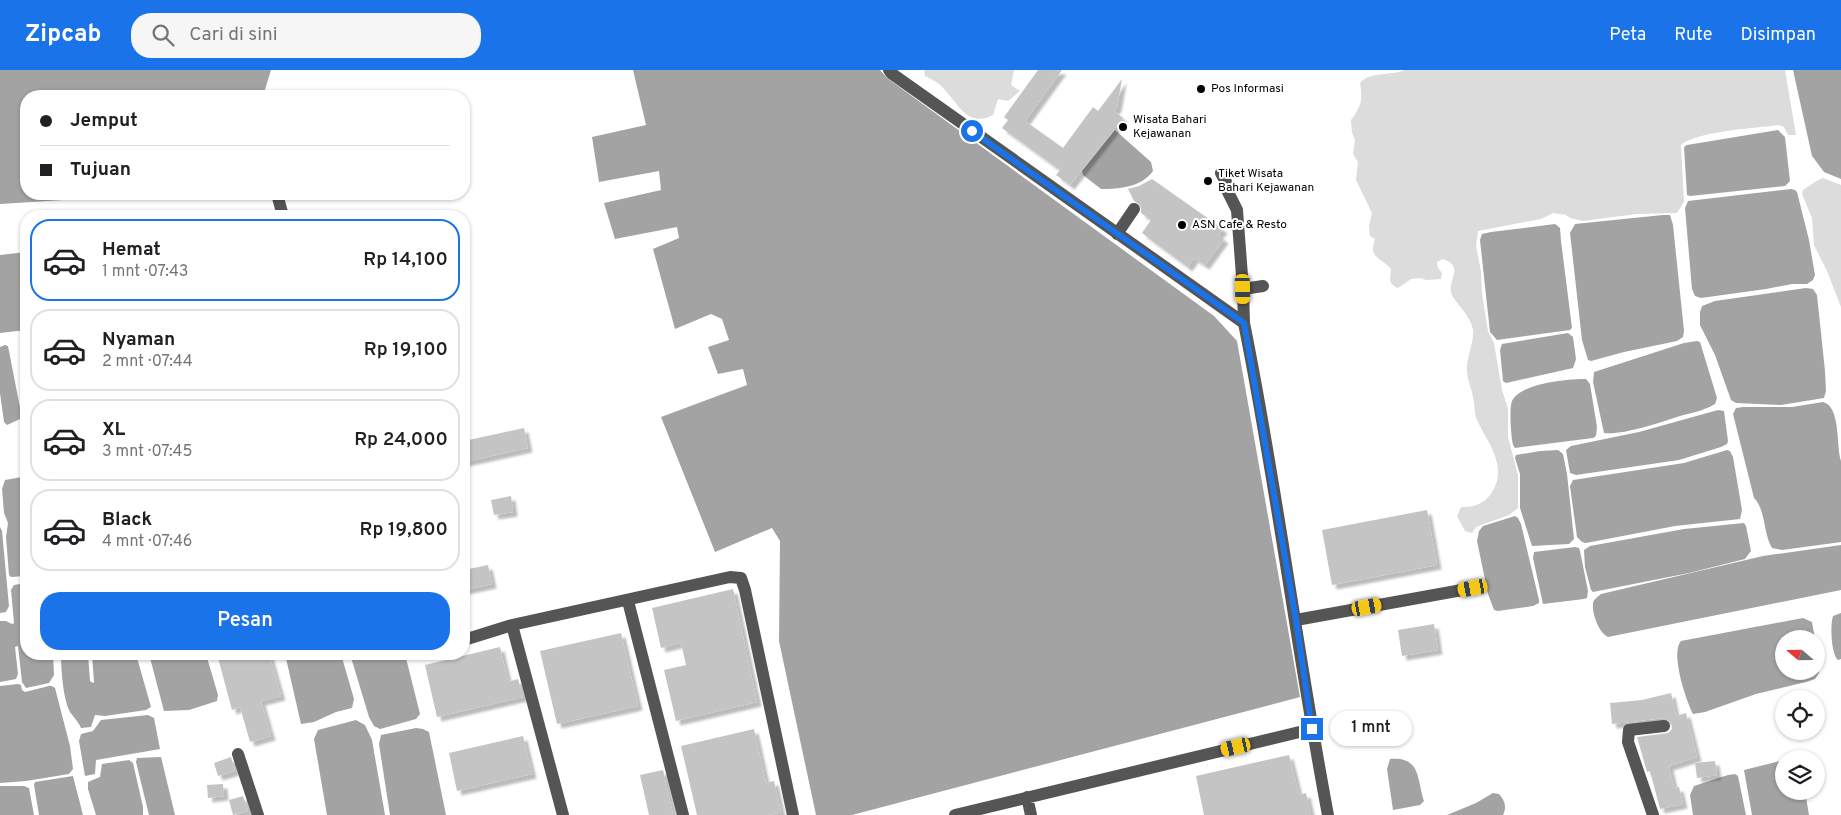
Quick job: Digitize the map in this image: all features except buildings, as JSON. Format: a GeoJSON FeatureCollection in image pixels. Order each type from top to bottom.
{"type":"FeatureCollection","features":[{"type":"Feature","properties":{"kind":"street"},"geometry":{"type":"LineString","coordinates":[[889,70],[899,79],[1244,323]]}},
{"type":"Feature","properties":{"kind":"street"},"geometry":{"type":"LineString","coordinates":[[1221,173],[1238,210],[1244,323],[1328,815]]}},
{"type":"Feature","properties":{"kind":"street"},"geometry":{"type":"LineString","coordinates":[[1117,234],[1134,209]]}},
{"type":"Feature","properties":{"kind":"street"},"geometry":{"type":"LineString","coordinates":[[1243,289],[1263,286]]}},
{"type":"Feature","properties":{"kind":"street"},"geometry":{"type":"LineString","coordinates":[[470,638],[512,625],[628,601],[730,577],[740,578],[744,585],[793,815]]}},
{"type":"Feature","properties":{"kind":"street"},"geometry":{"type":"LineString","coordinates":[[1296,620],[1473,588]]}},
{"type":"Feature","properties":{"kind":"street"},"geometry":{"type":"LineString","coordinates":[[628,601],[683,815]]}},
{"type":"Feature","properties":{"kind":"street"},"geometry":{"type":"LineString","coordinates":[[512,625],[563,815]]}},
{"type":"Feature","properties":{"kind":"street"},"geometry":{"type":"LineString","coordinates":[[1653,815],[1628,742],[1627,733],[1629,730],[1664,726]]}},
{"type":"Feature","properties":{"kind":"street"},"geometry":{"type":"LineString","coordinates":[[956,815],[1027,796],[1312,729]]}},
{"type":"Feature","properties":{"kind":"street"},"geometry":{"type":"LineString","coordinates":[[238,754],[258,815]]}},
{"type":"Feature","properties":{"kind":"street"},"geometry":{"type":"LineString","coordinates":[[1027,796],[1030,815]]}},
{"type":"Feature","properties":{"kind":"shaded area"},"geometry":{"type":"Polygon","coordinates":[[[0,70],[271,70],[265,90],[20,90],[20,200],[63,200],[0,204],[0,70]]]}},
{"type":"Feature","properties":{"kind":"shaded area"},"geometry":{"type":"Polygon","coordinates":[[[633,70],[880,70],[887,78],[1214,316],[1237,341],[1300,697],[852,815],[816,815],[779,641],[780,541],[772,528],[715,552],[661,417],[747,385],[743,369],[718,374],[708,347],[729,340],[722,319],[711,314],[675,329],[653,249],[679,238],[677,227],[615,239],[604,203],[661,190],[659,171],[599,182],[592,137],[646,125],[633,70]]]}},
{"type":"Feature","properties":{"kind":"shaded area"},"geometry":{"type":"Polygon","coordinates":[[[1014,70],[1011,85],[1020,91],[1008,101],[998,99],[993,115],[977,119],[965,113],[940,85],[925,76],[924,71],[1014,70]]]}},
{"type":"Feature","properties":{"kind":"shaded area"},"geometry":{"type":"Polygon","coordinates":[[[1405,70],[1785,70],[1796,135],[1788,135],[1784,127],[1779,125],[1713,133],[1689,140],[1681,145],[1684,202],[1677,213],[1637,214],[1583,221],[1553,213],[1541,219],[1478,231],[1476,246],[1481,271],[1482,294],[1488,331],[1494,343],[1502,390],[1508,409],[1508,437],[1518,475],[1518,508],[1509,515],[1476,527],[1472,533],[1465,531],[1457,516],[1461,507],[1478,505],[1487,499],[1496,484],[1498,467],[1493,450],[1475,415],[1474,400],[1467,371],[1473,330],[1470,321],[1453,297],[1451,291],[1453,266],[1450,262],[1443,259],[1437,262],[1438,268],[1442,273],[1441,279],[1411,279],[1398,288],[1393,285],[1390,278],[1391,269],[1374,254],[1373,246],[1375,239],[1370,236],[1369,226],[1372,213],[1356,180],[1358,162],[1353,154],[1355,140],[1352,133],[1351,120],[1360,103],[1360,83],[1364,79],[1375,75],[1405,70]]]}},
{"type":"Feature","properties":{"kind":"shaded area"},"geometry":{"type":"Polygon","coordinates":[[[1793,70],[1841,70],[1841,179],[1824,172],[1812,156],[1793,70]]]}},
{"type":"Feature","properties":{"kind":"shaded area"},"geometry":{"type":"Polygon","coordinates":[[[1115,130],[1151,162],[1153,171],[1137,184],[1123,188],[1101,189],[1083,175],[1082,171],[1115,130]]]}},
{"type":"Feature","properties":{"kind":"shaded area"},"geometry":{"type":"Polygon","coordinates":[[[1778,130],[1785,137],[1790,181],[1785,186],[1687,195],[1684,147],[1778,130]]]}},
{"type":"Feature","properties":{"kind":"shaded area"},"geometry":{"type":"Polygon","coordinates":[[[1823,178],[1841,185],[1841,307],[1827,271],[1814,245],[1812,218],[1802,194],[1803,190],[1823,178]]]}},
{"type":"Feature","properties":{"kind":"shaded area"},"geometry":{"type":"Polygon","coordinates":[[[1791,189],[1797,192],[1809,240],[1815,275],[1813,280],[1807,284],[1792,284],[1701,298],[1695,296],[1692,289],[1685,208],[1688,201],[1791,189]]]}},
{"type":"Feature","properties":{"kind":"shaded area"},"geometry":{"type":"Polygon","coordinates":[[[1670,215],[1673,225],[1684,331],[1683,337],[1677,341],[1591,361],[1588,360],[1582,340],[1570,233],[1575,224],[1670,215]]]}},
{"type":"Feature","properties":{"kind":"shaded area"},"geometry":{"type":"Polygon","coordinates":[[[1555,224],[1560,228],[1572,328],[1570,330],[1497,340],[1490,332],[1480,240],[1482,234],[1555,224]]]}},
{"type":"Feature","properties":{"kind":"shaded area"},"geometry":{"type":"Polygon","coordinates":[[[20,253],[20,331],[0,333],[0,255],[20,253]]]}},
{"type":"Feature","properties":{"kind":"shaded area"},"geometry":{"type":"Polygon","coordinates":[[[1806,288],[1813,289],[1817,295],[1825,371],[1826,391],[1824,398],[1781,405],[1736,403],[1731,400],[1715,355],[1700,325],[1702,306],[1715,301],[1806,288]]]}},
{"type":"Feature","properties":{"kind":"shaded area"},"geometry":{"type":"Polygon","coordinates":[[[1568,333],[1573,337],[1576,359],[1573,368],[1506,383],[1503,381],[1500,350],[1502,344],[1568,333]]]}},
{"type":"Feature","properties":{"kind":"shaded area"},"geometry":{"type":"Polygon","coordinates":[[[1700,342],[1717,398],[1715,404],[1700,411],[1639,428],[1604,433],[1593,382],[1594,372],[1684,343],[1700,342]]]}},
{"type":"Feature","properties":{"kind":"shaded area"},"geometry":{"type":"Polygon","coordinates":[[[8,346],[20,408],[20,419],[7,425],[4,422],[0,393],[0,347],[8,346]]]}},
{"type":"Feature","properties":{"kind":"shaded area"},"geometry":{"type":"Polygon","coordinates":[[[1586,379],[1590,384],[1597,427],[1596,436],[1593,438],[1515,448],[1513,445],[1511,410],[1512,401],[1517,395],[1534,386],[1545,383],[1586,379]]]}},
{"type":"Feature","properties":{"kind":"shaded area"},"geometry":{"type":"Polygon","coordinates":[[[1823,402],[1829,405],[1833,411],[1837,428],[1841,461],[1841,542],[1782,550],[1772,548],[1767,536],[1761,509],[1754,498],[1733,414],[1736,408],[1743,407],[1792,407],[1823,402]]]}},
{"type":"Feature","properties":{"kind":"shaded area"},"geometry":{"type":"Polygon","coordinates":[[[1718,410],[1724,411],[1728,441],[1727,444],[1721,447],[1679,460],[1576,475],[1570,473],[1566,450],[1571,446],[1639,432],[1718,410]]]}},
{"type":"Feature","properties":{"kind":"shaded area"},"geometry":{"type":"Polygon","coordinates":[[[1558,450],[1563,454],[1567,474],[1574,539],[1569,544],[1532,546],[1520,508],[1520,474],[1515,458],[1516,455],[1558,450]]]}},
{"type":"Feature","properties":{"kind":"shaded area"},"geometry":{"type":"Polygon","coordinates":[[[1727,450],[1730,451],[1733,457],[1742,510],[1740,519],[1675,526],[1586,543],[1577,537],[1570,486],[1573,480],[1684,463],[1727,450]]]}},
{"type":"Feature","properties":{"kind":"shaded area"},"geometry":{"type":"Polygon","coordinates":[[[20,477],[20,576],[11,577],[9,575],[6,537],[8,523],[4,513],[2,489],[5,480],[20,477]]]}},
{"type":"Feature","properties":{"kind":"shaded area"},"geometry":{"type":"Polygon","coordinates":[[[1515,516],[1521,524],[1539,603],[1533,606],[1498,611],[1494,610],[1488,594],[1477,541],[1479,531],[1483,526],[1515,516]]]}},
{"type":"Feature","properties":{"kind":"shaded area"},"geometry":{"type":"Polygon","coordinates":[[[1744,523],[1751,551],[1745,559],[1689,573],[1593,592],[1591,590],[1585,567],[1584,550],[1590,546],[1684,529],[1744,523]]]}},
{"type":"Feature","properties":{"kind":"shaded area"},"geometry":{"type":"Polygon","coordinates":[[[0,527],[2,531],[9,606],[6,612],[0,613],[0,527]]]}},
{"type":"Feature","properties":{"kind":"shaded area"},"geometry":{"type":"Polygon","coordinates":[[[1841,545],[1841,590],[1608,637],[1602,632],[1595,618],[1593,603],[1601,594],[1763,556],[1841,545]]]}},
{"type":"Feature","properties":{"kind":"shaded area"},"geometry":{"type":"Polygon","coordinates":[[[1579,548],[1580,551],[1588,591],[1587,598],[1543,604],[1533,558],[1534,552],[1579,548]]]}},
{"type":"Feature","properties":{"kind":"shaded area"},"geometry":{"type":"Polygon","coordinates":[[[20,584],[20,660],[53,660],[54,675],[49,683],[26,688],[22,682],[18,646],[15,647],[18,674],[16,679],[0,682],[0,621],[14,623],[11,590],[14,585],[20,584]]]}},
{"type":"Feature","properties":{"kind":"shaded area"},"geometry":{"type":"Polygon","coordinates":[[[1841,613],[1841,659],[1838,660],[1834,652],[1832,626],[1833,616],[1841,613]]]}},
{"type":"Feature","properties":{"kind":"shaded area"},"geometry":{"type":"Polygon","coordinates":[[[1803,618],[1812,622],[1813,630],[1775,630],[1775,680],[1812,680],[1756,694],[1705,712],[1693,714],[1683,688],[1678,666],[1678,647],[1681,641],[1803,618]]]}},
{"type":"Feature","properties":{"kind":"shaded area"},"geometry":{"type":"Polygon","coordinates":[[[61,660],[88,660],[90,681],[93,683],[92,660],[138,660],[151,707],[146,710],[105,716],[95,715],[91,727],[81,728],[70,712],[64,692],[61,660]]]}},
{"type":"Feature","properties":{"kind":"shaded area"},"geometry":{"type":"Polygon","coordinates":[[[151,660],[208,660],[218,695],[217,701],[189,710],[164,711],[151,660]]]}},
{"type":"Feature","properties":{"kind":"shaded area"},"geometry":{"type":"Polygon","coordinates":[[[286,660],[343,660],[354,699],[352,708],[336,712],[314,722],[301,724],[286,660]]]}},
{"type":"Feature","properties":{"kind":"shaded area"},"geometry":{"type":"Polygon","coordinates":[[[352,660],[406,660],[420,714],[416,719],[380,729],[374,726],[369,717],[352,660]]]}},
{"type":"Feature","properties":{"kind":"shaded area"},"geometry":{"type":"Polygon","coordinates":[[[21,685],[22,690],[25,692],[49,686],[55,688],[70,746],[73,769],[69,774],[0,783],[0,686],[21,685]]]}},
{"type":"Feature","properties":{"kind":"shaded area"},"geometry":{"type":"Polygon","coordinates":[[[148,715],[154,718],[160,749],[96,760],[95,774],[85,776],[79,741],[81,734],[93,731],[101,720],[148,715]]]}},
{"type":"Feature","properties":{"kind":"shaded area"},"geometry":{"type":"Polygon","coordinates":[[[356,720],[365,725],[372,740],[385,815],[327,815],[314,739],[318,730],[356,720]]]}},
{"type":"Feature","properties":{"kind":"shaded area"},"geometry":{"type":"Polygon","coordinates":[[[416,728],[429,732],[446,815],[390,815],[379,744],[381,735],[416,728]]]}},
{"type":"Feature","properties":{"kind":"shaded area"},"geometry":{"type":"Polygon","coordinates":[[[161,757],[175,815],[149,815],[136,762],[137,758],[161,757]]]}},
{"type":"Feature","properties":{"kind":"shaded area"},"geometry":{"type":"Polygon","coordinates":[[[1390,759],[1400,759],[1413,765],[1424,801],[1420,805],[1393,810],[1387,769],[1390,759]]]}},
{"type":"Feature","properties":{"kind":"shaded area"},"geometry":{"type":"Polygon","coordinates":[[[129,760],[133,763],[143,807],[143,815],[96,815],[88,789],[88,782],[100,777],[102,764],[129,760]]]}},
{"type":"Feature","properties":{"kind":"shaded area"},"geometry":{"type":"Polygon","coordinates":[[[1775,762],[1775,800],[1806,800],[1809,815],[1752,815],[1744,770],[1775,762]]]}},
{"type":"Feature","properties":{"kind":"shaded area"},"geometry":{"type":"Polygon","coordinates":[[[1735,774],[1738,776],[1746,815],[1693,815],[1690,795],[1694,786],[1735,774]]]}},
{"type":"Feature","properties":{"kind":"shaded area"},"geometry":{"type":"Polygon","coordinates":[[[73,776],[83,815],[39,815],[35,782],[73,776]]]}},
{"type":"Feature","properties":{"kind":"shaded area"},"geometry":{"type":"Polygon","coordinates":[[[0,786],[24,786],[29,788],[34,815],[0,815],[0,786]]]}},
{"type":"Feature","properties":{"kind":"shaded area"},"geometry":{"type":"Polygon","coordinates":[[[1493,793],[1499,794],[1504,802],[1505,809],[1503,815],[1447,815],[1476,803],[1493,793]]]}},
{"type":"Feature","properties":{"kind":"place","name":"Pos Informasi"},"geometry":{"type":"Point","coordinates":[1201,89]}},
{"type":"Feature","properties":{"kind":"place","name":"Wisata Bahari Kejawanan"},"geometry":{"type":"Point","coordinates":[1123,127]}},
{"type":"Feature","properties":{"kind":"place","name":"Tiket Wisata Bahari Kejawanan"},"geometry":{"type":"Point","coordinates":[1208,181]}},
{"type":"Feature","properties":{"kind":"place","name":"ASN Cafe & Resto"},"geometry":{"type":"Point","coordinates":[1182,225]}},
{"type":"Feature","properties":{"kind":"route"},"geometry":{"type":"LineString","coordinates":[[972,131],[1244,323],[1296,620],[1312,729]]}}]}
